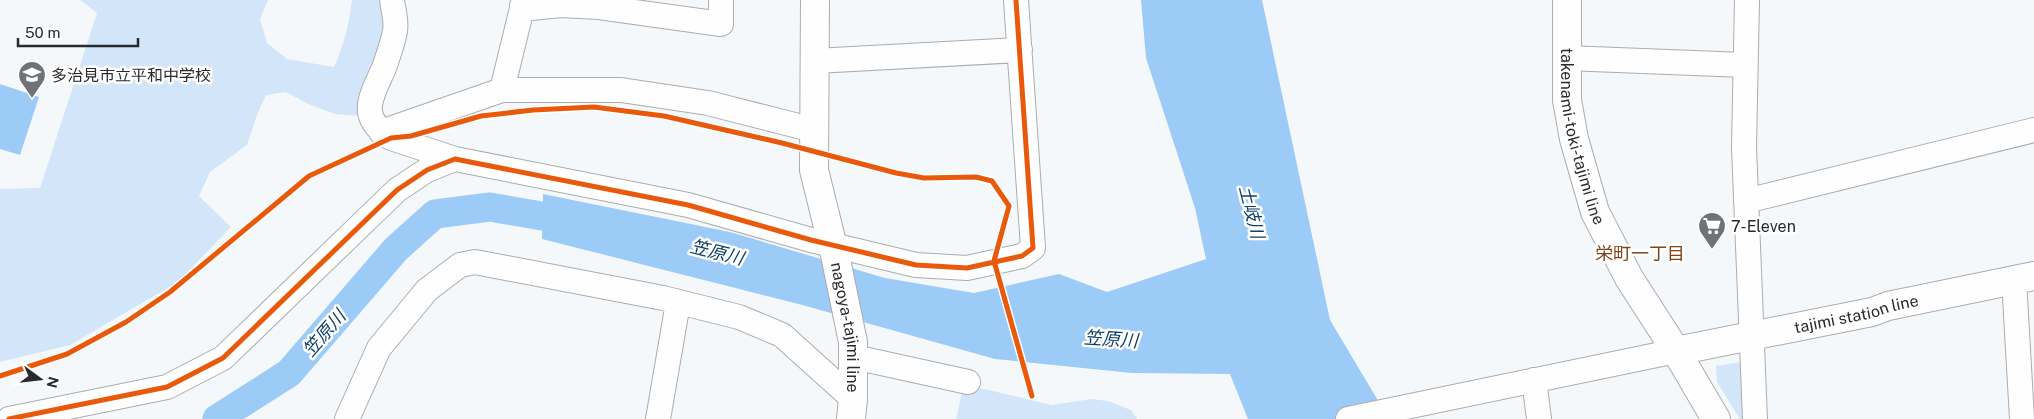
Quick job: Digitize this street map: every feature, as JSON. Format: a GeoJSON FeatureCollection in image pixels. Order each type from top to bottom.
{"type":"FeatureCollection","features":[{"type":"Feature","properties":{"kind":"main road","name":"nagoya-tajimi line"},"geometry":{"type":"LineString","coordinates":[[815,0],[814,170],[833,249],[853,350],[852,413]]}},
{"type":"Feature","properties":{"kind":"main road","name":"takenami-toki-tajimi line"},"geometry":{"type":"LineString","coordinates":[[1567,0],[1567,100],[1572,129],[1595,212],[1629,278],[1676,351],[1716,419]]}},
{"type":"Feature","properties":{"kind":"main road","name":"tajimi station line"},"geometry":{"type":"LineString","coordinates":[[1676,351],[2024,278]]}},
{"type":"Feature","properties":{"kind":"street"},"geometry":{"type":"LineString","coordinates":[[392,0],[396,28],[385,65],[369,101],[372,119],[381,132],[390,138],[455,159],[688,205],[811,240],[833,249],[916,265],[967,268],[994,260],[1022,256],[1033,248],[1016,0]]}},
{"type":"Feature","properties":{"kind":"street"},"geometry":{"type":"LineString","coordinates":[[502,90],[523,3],[531,8],[561,5],[599,8],[720,24],[721,0]]}},
{"type":"Feature","properties":{"kind":"street"},"geometry":{"type":"LineString","coordinates":[[1746,0],[1746,201],[1755,419]]}},
{"type":"Feature","properties":{"kind":"street"},"geometry":{"type":"LineString","coordinates":[[815,61],[1020,50]]}},
{"type":"Feature","properties":{"kind":"street"},"geometry":{"type":"LineString","coordinates":[[1566,58],[1745,65]]}},
{"type":"Feature","properties":{"kind":"street"},"geometry":{"type":"LineString","coordinates":[[381,132],[502,90],[621,90],[708,104],[814,130]]}},
{"type":"Feature","properties":{"kind":"street"},"geometry":{"type":"LineString","coordinates":[[1746,201],[2034,130]]}},
{"type":"Feature","properties":{"kind":"street"},"geometry":{"type":"LineString","coordinates":[[9,419],[168,386],[223,358],[397,190],[427,170],[455,159]]}},
{"type":"Feature","properties":{"kind":"street"},"geometry":{"type":"LineString","coordinates":[[347,419],[379,348],[427,290],[460,265],[475,262],[490,263],[739,316],[782,335],[852,413]]}},
{"type":"Feature","properties":{"kind":"street"},"geometry":{"type":"LineString","coordinates":[[2022,419],[2024,278]]}},
{"type":"Feature","properties":{"kind":"street"},"geometry":{"type":"LineString","coordinates":[[658,419],[678,303]]}},
{"type":"Feature","properties":{"kind":"street"},"geometry":{"type":"LineString","coordinates":[[853,350],[968,382]]}},
{"type":"Feature","properties":{"kind":"street"},"geometry":{"type":"LineString","coordinates":[[1348,419],[1676,351]]}},
{"type":"Feature","properties":{"kind":"street"},"geometry":{"type":"LineString","coordinates":[[1526,382],[1539,419]]}},
{"type":"Feature","properties":{"kind":"shaded area"},"geometry":{"type":"Polygon","coordinates":[[[80,0],[268,0],[260,19],[267,43],[287,59],[334,67],[346,34],[352,0],[385,0],[385,38],[359,116],[335,114],[308,104],[286,92],[266,95],[247,145],[210,172],[199,196],[231,227],[178,282],[70,345],[0,362],[0,189],[40,188],[97,13],[80,0]]]}},
{"type":"Feature","properties":{"kind":"shaded area"},"geometry":{"type":"Polygon","coordinates":[[[1741,362],[1744,419],[1740,419],[1717,382],[1716,366],[1741,362]]]}},
{"type":"Feature","properties":{"kind":"shaded area"},"geometry":{"type":"Polygon","coordinates":[[[964,384],[1051,405],[1092,399],[1108,401],[1131,410],[1137,419],[956,419],[964,384]]]}},
{"type":"Feature","properties":{"kind":"water","name":"土岐川"},"geometry":{"type":"Polygon","coordinates":[[[1141,0],[1262,0],[1330,320],[1389,419],[1248,419],[1230,374],[1132,373],[995,359],[806,306],[542,239],[543,194],[730,232],[885,278],[974,293],[1059,274],[1107,292],[1206,259],[1195,208],[1146,58],[1141,0]]]}},
{"type":"Feature","properties":{"kind":"water"},"geometry":{"type":"Polygon","coordinates":[[[0,84],[39,97],[20,155],[0,149],[0,84]]]}},
{"type":"Feature","properties":{"kind":"waterway","name":"笠原川"},"geometry":{"type":"LineString","coordinates":[[217,419],[289,373],[396,249],[435,214],[490,207],[582,223]]}},
{"type":"Feature","properties":{"kind":"cycle path"},"geometry":{"type":"LineString","coordinates":[[9,419],[167,387],[223,358],[397,190],[427,170],[455,159],[688,205],[811,240],[916,265],[967,268],[1022,256],[1033,248],[1016,0]]}},
{"type":"Feature","properties":{"kind":"cycle path"},"geometry":{"type":"LineString","coordinates":[[0,376],[67,354],[126,322],[170,292],[309,176],[391,138],[411,136],[481,116],[533,110],[594,107],[664,116],[782,143],[896,173],[924,178],[976,177],[992,181],[1009,206],[994,261],[1032,396]]}},
{"type":"Feature","properties":{"kind":"place","name":"多治見市立平和中学校"},"geometry":{"type":"Point","coordinates":[32,99]}},
{"type":"Feature","properties":{"kind":"place","name":"7-Eleven"},"geometry":{"type":"Point","coordinates":[1712,250]}},
{"type":"Feature","properties":{"kind":"district","name":"栄町一丁目"},"geometry":{"type":"Point","coordinates":[1640,253]}}]}
